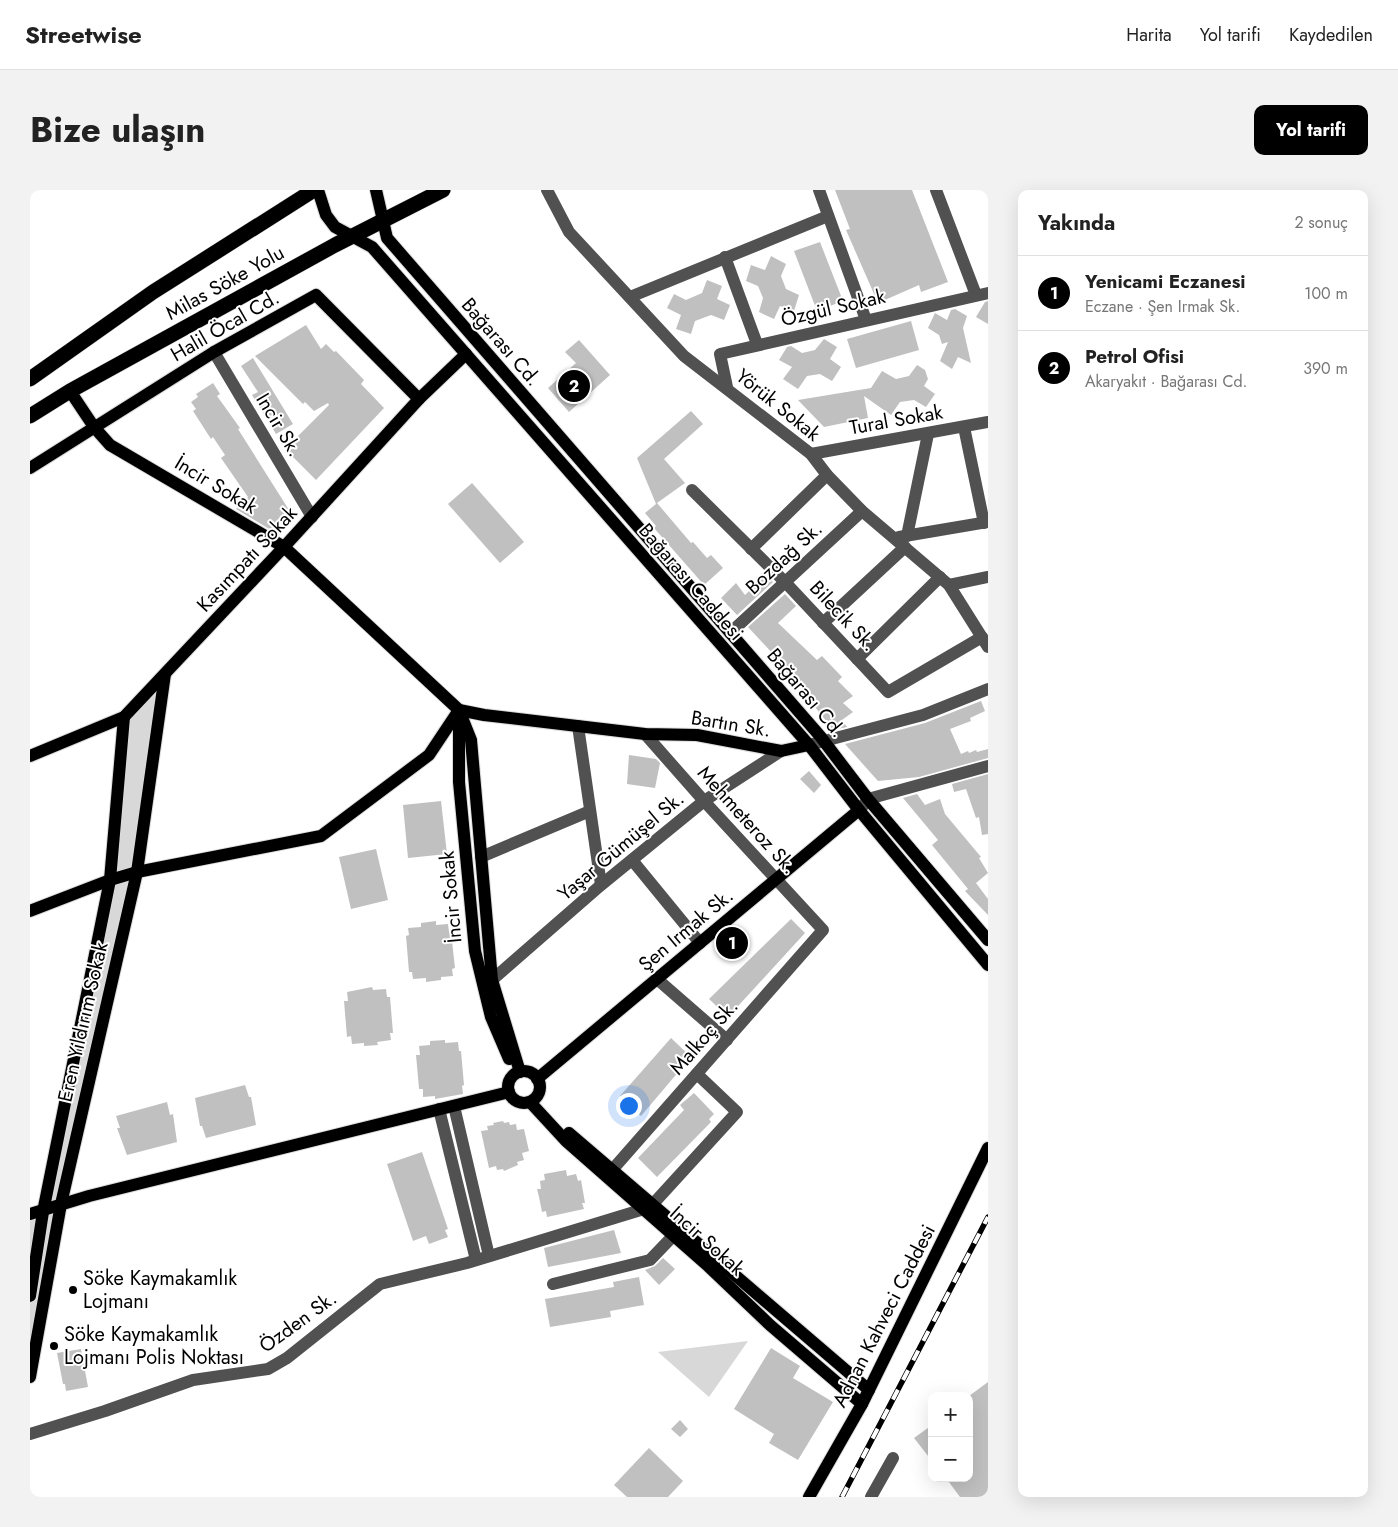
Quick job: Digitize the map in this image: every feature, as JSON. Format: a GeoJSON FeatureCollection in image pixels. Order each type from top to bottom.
{"type":"FeatureCollection","features":[{"type":"Feature","properties":{"kind":"highway","name":"Milas Söke Yolu"},"geometry":{"type":"LineString","coordinates":[[30,379],[152,292],[314,190]]}},
{"type":"Feature","properties":{"kind":"highway","name":"Milas Söke Yolu"},"geometry":{"type":"LineString","coordinates":[[30,416],[70,391],[353,236],[442,190]]}},
{"type":"Feature","properties":{"kind":"main road","name":"Bağarası Caddesi"},"geometry":{"type":"LineString","coordinates":[[318,190],[321,203],[335,226],[372,247],[809,745],[859,810],[988,965]]}},
{"type":"Feature","properties":{"kind":"main road","name":"Bağarası Cd."},"geometry":{"type":"LineString","coordinates":[[376,190],[386,238],[823,740],[868,799],[988,940]]}},
{"type":"Feature","properties":{"kind":"main road","name":"Halil Öcal Cd."},"geometry":{"type":"LineString","coordinates":[[30,468],[214,352],[316,295],[419,399]]}},
{"type":"Feature","properties":{"kind":"main road","name":"Kasımpatı Sokak"},"geometry":{"type":"LineString","coordinates":[[30,756],[124,717],[284,548],[419,399],[466,354]]}},
{"type":"Feature","properties":{"kind":"main road","name":"İncir Sokak"},"geometry":{"type":"LineString","coordinates":[[70,391],[94,427],[110,445],[284,548],[459,710],[470,740],[492,980],[518,1073]]}},
{"type":"Feature","properties":{"kind":"main road","name":"Eren Yıldırım Sokak"},"geometry":{"type":"LineString","coordinates":[[30,1378],[61,1204],[137,872],[165,674]]}},
{"type":"Feature","properties":{"kind":"main road","name":"İncir Sokak"},"geometry":{"type":"LineString","coordinates":[[459,710],[459,782],[475,951],[491,1017],[518,1073]]}},
{"type":"Feature","properties":{"kind":"main road","name":"Bartın Sk."},"geometry":{"type":"LineString","coordinates":[[459,710],[484,715],[645,734],[698,736],[781,751],[809,745]]}},
{"type":"Feature","properties":{"kind":"main road"},"geometry":{"type":"LineString","coordinates":[[30,911],[110,880],[137,872],[321,836],[429,755],[459,710]]}},
{"type":"Feature","properties":{"kind":"main road","name":"Eren Yıldırım Sokak"},"geometry":{"type":"LineString","coordinates":[[30,1296],[43,1212],[110,880],[124,717]]}},
{"type":"Feature","properties":{"kind":"main road","name":"Şen Irmak Sk."},"geometry":{"type":"LineString","coordinates":[[537,1079],[859,810]]}},
{"type":"Feature","properties":{"kind":"main road"},"geometry":{"type":"LineString","coordinates":[[30,1214],[43,1212],[61,1204],[509,1092],[509,1082],[518,1073],[530,1073],[537,1079],[540,1089],[533,1100]]}},
{"type":"Feature","properties":{"kind":"main road","name":"İncir Sokak"},"geometry":{"type":"LineString","coordinates":[[509,1092],[520,1103],[533,1100]]}},
{"type":"Feature","properties":{"kind":"main road","name":"İncir Sokak"},"geometry":{"type":"LineString","coordinates":[[533,1100],[613,1169],[673,1236],[770,1325],[862,1404]]}},
{"type":"Feature","properties":{"kind":"main road","name":"İncir Sokak"},"geometry":{"type":"LineString","coordinates":[[533,1100],[566,1142],[648,1207],[868,1390]]}},
{"type":"Feature","properties":{"kind":"main road","name":"Adnan Kahveci Caddesi"},"geometry":{"type":"LineString","coordinates":[[809,1497],[862,1404],[988,1148]]}},
{"type":"Feature","properties":{"kind":"street","name":"Yörük Sokak"},"geometry":{"type":"LineString","coordinates":[[547,190],[570,232],[684,356],[727,387],[810,454],[827,475],[862,511],[902,541],[945,581],[985,642]]}},
{"type":"Feature","properties":{"kind":"street"},"geometry":{"type":"LineString","coordinates":[[819,190],[866,320]]}},
{"type":"Feature","properties":{"kind":"street"},"geometry":{"type":"LineString","coordinates":[[936,190],[982,294]]}},
{"type":"Feature","properties":{"kind":"street"},"geometry":{"type":"LineString","coordinates":[[630,297],[828,216]]}},
{"type":"Feature","properties":{"kind":"street"},"geometry":{"type":"LineString","coordinates":[[725,257],[757,344]]}},
{"type":"Feature","properties":{"kind":"street","name":"Özgül Sokak"},"geometry":{"type":"LineString","coordinates":[[727,387],[720,354],[982,294]]}},
{"type":"Feature","properties":{"kind":"street","name":"Incir Sk."},"geometry":{"type":"LineString","coordinates":[[214,352],[312,517]]}},
{"type":"Feature","properties":{"kind":"street","name":"Tural Sokak"},"geometry":{"type":"LineString","coordinates":[[810,454],[988,422]]}},
{"type":"Feature","properties":{"kind":"street"},"geometry":{"type":"LineString","coordinates":[[902,541],[986,523],[964,427]]}},
{"type":"Feature","properties":{"kind":"street"},"geometry":{"type":"LineString","coordinates":[[824,623],[902,541],[928,434]]}},
{"type":"Feature","properties":{"kind":"street"},"geometry":{"type":"LineString","coordinates":[[751,549],[827,475]]}},
{"type":"Feature","properties":{"kind":"street"},"geometry":{"type":"LineString","coordinates":[[582,486],[593,476]]}},
{"type":"Feature","properties":{"kind":"street","name":"Bilecik Sk."},"geometry":{"type":"LineString","coordinates":[[692,490],[786,583],[888,692],[985,642]]}},
{"type":"Feature","properties":{"kind":"street","name":"Bozdağ Sk."},"geometry":{"type":"LineString","coordinates":[[730,633],[862,511]]}},
{"type":"Feature","properties":{"kind":"street"},"geometry":{"type":"LineString","coordinates":[[857,659],[945,581],[988,577]]}},
{"type":"Feature","properties":{"kind":"street","name":"Bartın Sk."},"geometry":{"type":"LineString","coordinates":[[809,745],[923,715],[988,689]]}},
{"type":"Feature","properties":{"kind":"street"},"geometry":{"type":"LineString","coordinates":[[578,726],[601,885]]}},
{"type":"Feature","properties":{"kind":"street","name":"Mehmeteroz Sk."},"geometry":{"type":"LineString","coordinates":[[645,734],[823,930]]}},
{"type":"Feature","properties":{"kind":"street","name":"Yaşar Gümüşel Sk."},"geometry":{"type":"LineString","coordinates":[[492,980],[601,885],[704,801],[781,751]]}},
{"type":"Feature","properties":{"kind":"street"},"geometry":{"type":"LineString","coordinates":[[859,810],[868,799],[988,766]]}},
{"type":"Feature","properties":{"kind":"street"},"geometry":{"type":"LineString","coordinates":[[481,857],[590,811]]}},
{"type":"Feature","properties":{"kind":"street"},"geometry":{"type":"LineString","coordinates":[[632,860],[700,943]]}},
{"type":"Feature","properties":{"kind":"street","name":"Malkoç Sk."},"geometry":{"type":"LineString","coordinates":[[613,1169],[823,930]]}},
{"type":"Feature","properties":{"kind":"street"},"geometry":{"type":"LineString","coordinates":[[657,979],[727,1040]]}},
{"type":"Feature","properties":{"kind":"street"},"geometry":{"type":"LineString","coordinates":[[482,1258],[648,1207],[737,1112],[697,1074]]}},
{"type":"Feature","properties":{"kind":"street"},"geometry":{"type":"LineString","coordinates":[[454,1106],[482,1258]]}},
{"type":"Feature","properties":{"kind":"street"},"geometry":{"type":"LineString","coordinates":[[440,1109],[482,1258]]}},
{"type":"Feature","properties":{"kind":"street"},"geometry":{"type":"LineString","coordinates":[[553,1284],[650,1260],[673,1236]]}},
{"type":"Feature","properties":{"kind":"street","name":"Özden Sk."},"geometry":{"type":"LineString","coordinates":[[30,1434],[105,1412],[193,1380],[268,1369],[287,1358],[380,1284],[482,1258]]}},
{"type":"Feature","properties":{"kind":"street"},"geometry":{"type":"LineString","coordinates":[[887,1497],[873,1493],[893,1458]]}},
{"type":"Feature","properties":{"kind":"shaded area"},"geometry":{"type":"Polygon","coordinates":[[[165,674],[137,872],[30,1377],[30,1214],[43,1212],[110,880],[124,717],[165,674]]]}},
{"type":"Feature","properties":{"kind":"shaded area"},"geometry":{"type":"Polygon","coordinates":[[[748,1341],[709,1397],[658,1352],[748,1341]]]}},
{"type":"Feature","properties":{"kind":"building"},"geometry":{"type":"Polygon","coordinates":[[[835,190],[912,190],[948,282],[921,292],[919,285],[878,303],[846,230],[850,229],[835,190]]]}},
{"type":"Feature","properties":{"kind":"building"},"geometry":{"type":"Polygon","coordinates":[[[820,242],[843,301],[817,311],[794,251],[820,242]]]}},
{"type":"Feature","properties":{"kind":"building"},"geometry":{"type":"Polygon","coordinates":[[[771,256],[786,264],[781,276],[786,289],[799,295],[794,311],[780,306],[774,319],[759,312],[763,298],[758,286],[746,281],[751,265],[765,270],[771,256]]]}},
{"type":"Feature","properties":{"kind":"building"},"geometry":{"type":"Polygon","coordinates":[[[707,280],[722,286],[717,299],[730,305],[724,320],[711,315],[695,321],[691,334],[676,329],[681,315],[667,308],[674,294],[686,300],[702,293],[707,280]]]}},
{"type":"Feature","properties":{"kind":"building"},"geometry":{"type":"Polygon","coordinates":[[[988,301],[988,324],[976,317],[985,302],[988,301]]]}},
{"type":"Feature","properties":{"kind":"building"},"geometry":{"type":"Polygon","coordinates":[[[955,309],[967,316],[963,328],[971,363],[958,357],[952,369],[940,361],[948,342],[942,344],[939,335],[928,328],[935,313],[947,320],[951,310],[955,309]]]}},
{"type":"Feature","properties":{"kind":"building"},"geometry":{"type":"Polygon","coordinates":[[[911,321],[919,350],[856,368],[847,339],[911,321]]]}},
{"type":"Feature","properties":{"kind":"building"},"geometry":{"type":"Polygon","coordinates":[[[306,325],[321,349],[326,344],[334,352],[336,351],[364,380],[361,384],[384,408],[316,480],[285,449],[329,405],[328,403],[314,411],[305,402],[303,404],[255,356],[306,325]]]}},
{"type":"Feature","properties":{"kind":"building"},"geometry":{"type":"Polygon","coordinates":[[[824,339],[837,347],[830,359],[841,367],[832,381],[820,374],[807,376],[798,389],[783,379],[792,367],[779,360],[787,347],[791,346],[802,353],[815,350],[824,339]]]}},
{"type":"Feature","properties":{"kind":"building"},"geometry":{"type":"Polygon","coordinates":[[[579,340],[610,375],[569,412],[548,388],[576,363],[565,352],[579,340]]]}},
{"type":"Feature","properties":{"kind":"building"},"geometry":{"type":"Polygon","coordinates":[[[253,358],[293,424],[276,434],[252,395],[258,392],[241,366],[253,358]]]}},
{"type":"Feature","properties":{"kind":"building"},"geometry":{"type":"Polygon","coordinates":[[[917,365],[925,370],[928,379],[924,386],[935,394],[926,407],[914,400],[900,402],[891,415],[864,396],[868,418],[824,427],[798,400],[871,388],[882,371],[896,379],[909,376],[917,365]]]}},
{"type":"Feature","properties":{"kind":"building"},"geometry":{"type":"Polygon","coordinates":[[[213,383],[220,394],[217,396],[240,428],[238,429],[289,510],[271,530],[236,509],[248,497],[221,458],[225,455],[213,437],[211,439],[193,411],[196,409],[191,402],[198,397],[196,394],[213,383]]]}},
{"type":"Feature","properties":{"kind":"building"},"geometry":{"type":"Polygon","coordinates":[[[691,411],[703,424],[664,459],[685,483],[657,503],[691,543],[693,542],[707,558],[711,555],[723,568],[704,585],[654,528],[656,526],[645,513],[656,504],[637,458],[691,411]]]}},
{"type":"Feature","properties":{"kind":"building"},"geometry":{"type":"Polygon","coordinates":[[[472,483],[524,542],[500,563],[448,504],[472,483]]]}},
{"type":"Feature","properties":{"kind":"building"},"geometry":{"type":"Polygon","coordinates":[[[763,572],[773,582],[737,615],[721,598],[736,583],[745,595],[759,581],[756,578],[763,572]]]}},
{"type":"Feature","properties":{"kind":"building"},"geometry":{"type":"Polygon","coordinates":[[[785,594],[796,606],[778,623],[817,660],[822,656],[842,677],[838,681],[853,696],[843,703],[853,712],[842,720],[847,727],[833,730],[795,681],[773,658],[774,655],[748,627],[785,594]]]}},
{"type":"Feature","properties":{"kind":"building"},"geometry":{"type":"Polygon","coordinates":[[[981,701],[985,711],[970,718],[971,721],[950,729],[961,754],[968,751],[969,753],[988,749],[988,758],[919,777],[878,781],[845,744],[925,723],[981,701]]]}},
{"type":"Feature","properties":{"kind":"building"},"geometry":{"type":"Polygon","coordinates":[[[629,755],[656,759],[660,763],[655,788],[627,784],[629,755]]]}},
{"type":"Feature","properties":{"kind":"building"},"geometry":{"type":"Polygon","coordinates":[[[809,771],[821,785],[814,793],[800,779],[809,771]]]}},
{"type":"Feature","properties":{"kind":"building"},"geometry":{"type":"Polygon","coordinates":[[[988,774],[988,834],[982,835],[979,817],[976,818],[966,789],[954,792],[952,784],[988,774]]]}},
{"type":"Feature","properties":{"kind":"building"},"geometry":{"type":"Polygon","coordinates":[[[917,794],[925,805],[940,799],[945,814],[981,857],[979,858],[988,873],[976,883],[988,899],[988,915],[965,891],[968,889],[932,845],[938,840],[903,798],[917,794]]]}},
{"type":"Feature","properties":{"kind":"building"},"geometry":{"type":"Polygon","coordinates":[[[441,801],[447,854],[408,858],[403,805],[441,801]]]}},
{"type":"Feature","properties":{"kind":"building"},"geometry":{"type":"Polygon","coordinates":[[[376,849],[388,900],[351,909],[339,857],[376,849]]]}},
{"type":"Feature","properties":{"kind":"building"},"geometry":{"type":"Polygon","coordinates":[[[791,919],[805,933],[728,1017],[709,999],[791,919]]]}},
{"type":"Feature","properties":{"kind":"building"},"geometry":{"type":"Polygon","coordinates":[[[436,921],[436,925],[448,924],[449,932],[451,932],[455,968],[452,969],[453,976],[441,977],[441,980],[426,982],[426,978],[413,979],[412,972],[409,972],[406,936],[409,935],[408,928],[421,927],[421,923],[436,921]]]}},
{"type":"Feature","properties":{"kind":"building"},"geometry":{"type":"Polygon","coordinates":[[[372,987],[373,990],[386,989],[387,997],[390,997],[393,1033],[390,1033],[391,1040],[377,1042],[378,1045],[364,1046],[364,1043],[352,1044],[351,1036],[347,1037],[344,1001],[348,1001],[347,992],[372,987]]]}},
{"type":"Feature","properties":{"kind":"building"},"geometry":{"type":"Polygon","coordinates":[[[671,1038],[691,1057],[641,1116],[620,1096],[671,1038]]]}},
{"type":"Feature","properties":{"kind":"building"},"geometry":{"type":"Polygon","coordinates":[[[445,1040],[445,1043],[458,1042],[459,1051],[461,1051],[463,1094],[435,1099],[435,1096],[423,1097],[423,1089],[419,1089],[416,1055],[420,1055],[419,1046],[430,1045],[430,1041],[445,1040]]]}},
{"type":"Feature","properties":{"kind":"building"},"geometry":{"type":"Polygon","coordinates":[[[245,1085],[249,1097],[251,1097],[256,1125],[206,1138],[202,1126],[200,1126],[195,1098],[245,1085]]]}},
{"type":"Feature","properties":{"kind":"building"},"geometry":{"type":"Polygon","coordinates":[[[694,1093],[714,1114],[709,1119],[711,1122],[657,1177],[638,1158],[684,1110],[680,1105],[694,1093]]]}},
{"type":"Feature","properties":{"kind":"building"},"geometry":{"type":"Polygon","coordinates":[[[167,1102],[170,1115],[173,1114],[177,1142],[127,1155],[117,1128],[120,1128],[116,1116],[167,1102]]]}},
{"type":"Feature","properties":{"kind":"building"},"geometry":{"type":"Polygon","coordinates":[[[503,1121],[504,1123],[509,1122],[510,1125],[516,1124],[517,1130],[524,1129],[529,1151],[522,1153],[524,1160],[517,1162],[518,1165],[504,1171],[503,1169],[497,1170],[496,1166],[489,1168],[481,1131],[488,1130],[487,1126],[494,1125],[493,1123],[503,1121]]]}},
{"type":"Feature","properties":{"kind":"building"},"geometry":{"type":"Polygon","coordinates":[[[422,1152],[448,1229],[445,1230],[448,1237],[429,1244],[426,1236],[413,1241],[387,1164],[422,1152]]]}},
{"type":"Feature","properties":{"kind":"building"},"geometry":{"type":"Polygon","coordinates":[[[566,1170],[567,1176],[576,1174],[578,1181],[581,1180],[585,1203],[582,1203],[584,1209],[547,1217],[546,1211],[542,1212],[537,1189],[541,1189],[540,1181],[545,1180],[544,1174],[566,1170]]]}},
{"type":"Feature","properties":{"kind":"building"},"geometry":{"type":"Polygon","coordinates":[[[614,1230],[621,1253],[548,1267],[544,1248],[614,1230]]]}},
{"type":"Feature","properties":{"kind":"building"},"geometry":{"type":"Polygon","coordinates":[[[663,1258],[675,1269],[659,1285],[645,1270],[655,1266],[663,1258]]]}},
{"type":"Feature","properties":{"kind":"building"},"geometry":{"type":"Polygon","coordinates":[[[639,1277],[644,1305],[610,1311],[611,1317],[550,1327],[545,1299],[614,1287],[613,1282],[639,1277]]]}},
{"type":"Feature","properties":{"kind":"building"},"geometry":{"type":"Polygon","coordinates":[[[771,1348],[800,1366],[793,1378],[833,1402],[798,1460],[769,1443],[774,1434],[734,1409],[771,1348]]]}},
{"type":"Feature","properties":{"kind":"building","name":"Söke Kaymakamlık Lojmanı"},"geometry":{"type":"Polygon","coordinates":[[[81,1349],[88,1387],[66,1391],[57,1353],[81,1349]]]}},
{"type":"Feature","properties":{"kind":"building"},"geometry":{"type":"Polygon","coordinates":[[[988,1382],[988,1497],[960,1497],[949,1482],[973,1482],[973,1393],[988,1382]]]}},
{"type":"Feature","properties":{"kind":"building"},"geometry":{"type":"Polygon","coordinates":[[[680,1420],[688,1429],[680,1437],[671,1429],[680,1420]]]}},
{"type":"Feature","properties":{"kind":"building"},"geometry":{"type":"Polygon","coordinates":[[[928,1428],[928,1456],[914,1438],[928,1428]]]}},
{"type":"Feature","properties":{"kind":"building"},"geometry":{"type":"Polygon","coordinates":[[[649,1448],[683,1481],[668,1497],[627,1497],[614,1485],[649,1448]]]}},
{"type":"Feature","properties":{"kind":"railway"},"geometry":{"type":"LineString","coordinates":[[842,1497],[988,1217]]}},
{"type":"Feature","properties":{"kind":"place","name":"Petrol Ofisi"},"geometry":{"type":"Point","coordinates":[574,386]}},
{"type":"Feature","properties":{"kind":"place","name":"Yenicami Eczanesi"},"geometry":{"type":"Point","coordinates":[732,943]}},
{"type":"Feature","properties":{"kind":"place","name":"Söke Kaymakamlık Lojmanı"},"geometry":{"type":"Point","coordinates":[73,1290]}},
{"type":"Feature","properties":{"kind":"place","name":"Söke Kaymakamlık Lojmanı Polis Noktası"},"geometry":{"type":"Point","coordinates":[54,1346]}}]}
